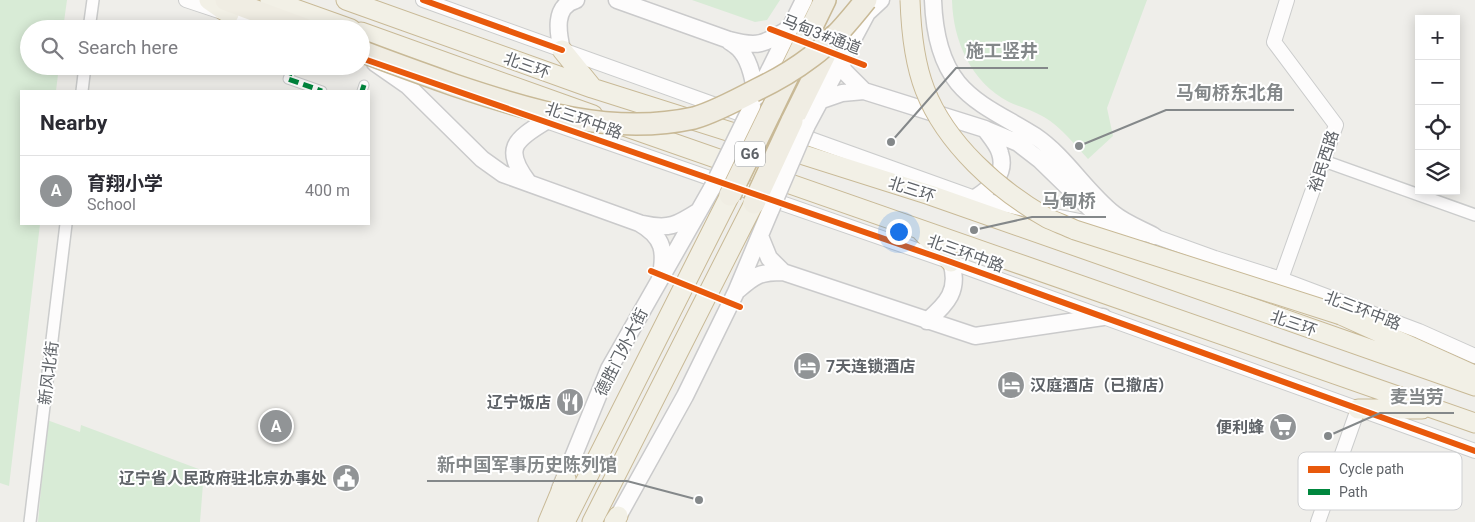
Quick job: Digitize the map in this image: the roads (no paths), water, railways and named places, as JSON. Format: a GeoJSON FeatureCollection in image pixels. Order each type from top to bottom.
{"type":"FeatureCollection","features":[{"type":"Feature","properties":{"kind":"highway"},"geometry":{"type":"LineString","coordinates":[[209,0],[274,20]]}},
{"type":"Feature","properties":{"kind":"highway"},"geometry":{"type":"LineString","coordinates":[[270,0],[326,20]]}},
{"type":"Feature","properties":{"kind":"highway","name":"北三环"},"geometry":{"type":"LineString","coordinates":[[346,0],[592,88],[930,195],[1475,386]]}},
{"type":"Feature","properties":{"kind":"highway","name":"G6"},"geometry":{"type":"LineString","coordinates":[[721,192],[759,106],[825,0]]}},
{"type":"Feature","properties":{"kind":"highway","name":"G6"},"geometry":{"type":"LineString","coordinates":[[762,206],[807,116],[854,0]]}},
{"type":"Feature","properties":{"kind":"highway"},"geometry":{"type":"LineString","coordinates":[[370,58],[490,97],[544,112],[612,124],[660,123],[696,117],[742,98],[777,80],[812,57],[844,27],[866,0]]}},
{"type":"Feature","properties":{"kind":"highway"},"geometry":{"type":"LineString","coordinates":[[910,0],[916,58],[925,90],[938,116],[956,143],[981,170],[1012,196],[1048,218],[1075,230],[1341,315],[1475,375]]}},
{"type":"Feature","properties":{"kind":"highway","name":"北三环"},"geometry":{"type":"LineString","coordinates":[[370,35],[1475,423]]}},
{"type":"Feature","properties":{"kind":"highway"},"geometry":{"type":"LineString","coordinates":[[562,50],[592,88]]}},
{"type":"Feature","properties":{"kind":"highway"},"geometry":{"type":"LineString","coordinates":[[546,121],[591,114]]}},
{"type":"Feature","properties":{"kind":"highway","name":"德胜门外大街"},"geometry":{"type":"LineString","coordinates":[[565,522],[721,192]]}},
{"type":"Feature","properties":{"kind":"highway"},"geometry":{"type":"LineString","coordinates":[[930,195],[975,198]]}},
{"type":"Feature","properties":{"kind":"highway"},"geometry":{"type":"LineString","coordinates":[[592,522],[762,206]]}},
{"type":"Feature","properties":{"kind":"highway"},"geometry":{"type":"LineString","coordinates":[[918,228],[951,262]]}},
{"type":"Feature","properties":{"kind":"highway"},"geometry":{"type":"LineString","coordinates":[[1358,409],[1438,410]]}},
{"type":"Feature","properties":{"kind":"highway"},"geometry":{"type":"LineString","coordinates":[[548,522],[566,479]]}},
{"type":"Feature","properties":{"kind":"main road"},"geometry":{"type":"LineString","coordinates":[[562,50],[557,22],[562,11],[571,1],[576,0]]}},
{"type":"Feature","properties":{"kind":"main road"},"geometry":{"type":"LineString","coordinates":[[604,0],[621,2],[745,44],[761,44],[770,41],[790,28]]}},
{"type":"Feature","properties":{"kind":"main road"},"geometry":{"type":"LineString","coordinates":[[759,106],[790,28],[804,0]]}},
{"type":"Feature","properties":{"kind":"main road"},"geometry":{"type":"LineString","coordinates":[[807,116],[867,13],[881,0]]}},
{"type":"Feature","properties":{"kind":"main road"},"geometry":{"type":"LineString","coordinates":[[933,0],[937,32],[944,59],[957,82],[974,99],[1036,137],[1053,151],[1114,214],[1154,236]]}},
{"type":"Feature","properties":{"kind":"main road"},"geometry":{"type":"LineString","coordinates":[[729,40],[742,51],[750,70],[759,106]]}},
{"type":"Feature","properties":{"kind":"main road"},"geometry":{"type":"LineString","coordinates":[[370,60],[408,86],[482,159],[503,174],[639,223],[661,228],[674,225],[700,210]]}},
{"type":"Feature","properties":{"kind":"main road"},"geometry":{"type":"LineString","coordinates":[[840,62],[844,71],[864,91]]}},
{"type":"Feature","properties":{"kind":"main road"},"geometry":{"type":"LineString","coordinates":[[807,116],[842,93],[864,91],[985,129],[1018,143],[1040,160],[1110,228]]}},
{"type":"Feature","properties":{"kind":"main road"},"geometry":{"type":"LineString","coordinates":[[528,182],[517,168],[513,153],[517,142],[529,131],[546,121]]}},
{"type":"Feature","properties":{"kind":"main road"},"geometry":{"type":"LineString","coordinates":[[975,198],[990,189],[1002,167],[1000,152],[985,129]]}},
{"type":"Feature","properties":{"kind":"main road","name":"德胜门外大街"},"geometry":{"type":"LineString","coordinates":[[543,522],[566,479],[609,369],[700,210],[721,192]]}},
{"type":"Feature","properties":{"kind":"main road"},"geometry":{"type":"LineString","coordinates":[[616,520],[685,396],[736,292],[760,236],[762,206]]}},
{"type":"Feature","properties":{"kind":"main road"},"geometry":{"type":"LineString","coordinates":[[639,223],[652,230],[658,237],[663,250],[663,266],[660,279]]}},
{"type":"Feature","properties":{"kind":"main road"},"geometry":{"type":"LineString","coordinates":[[760,236],[769,258],[783,272]]}},
{"type":"Feature","properties":{"kind":"main road"},"geometry":{"type":"LineString","coordinates":[[927,321],[940,310],[949,298],[955,274],[951,262]]}},
{"type":"Feature","properties":{"kind":"main road"},"geometry":{"type":"LineString","coordinates":[[736,292],[754,276],[767,272],[783,272],[975,336],[1103,317]]}},
{"type":"Feature","properties":{"kind":"street"},"geometry":{"type":"LineString","coordinates":[[90,20],[93,0]]}},
{"type":"Feature","properties":{"kind":"street"},"geometry":{"type":"LineString","coordinates":[[186,0],[228,7],[255,20]]}},
{"type":"Feature","properties":{"kind":"street","name":"北三环中路"},"geometry":{"type":"LineString","coordinates":[[423,0],[975,198],[1154,236],[1214,258],[1281,279],[1420,331],[1475,356]]}},
{"type":"Feature","properties":{"kind":"street","name":"裕民西路"},"geometry":{"type":"LineString","coordinates":[[1281,279],[1336,125],[1274,42],[1287,0]]}},
{"type":"Feature","properties":{"kind":"street","name":"北三环中路"},"geometry":{"type":"LineString","coordinates":[[370,58],[951,262],[1475,451]]}},
{"type":"Feature","properties":{"kind":"street"},"geometry":{"type":"LineString","coordinates":[[82,90],[84,75]]}},
{"type":"Feature","properties":{"kind":"street"},"geometry":{"type":"LineString","coordinates":[[290,75],[288,79],[319,90]]}},
{"type":"Feature","properties":{"kind":"street"},"geometry":{"type":"LineString","coordinates":[[1324,161],[1475,215]]}},
{"type":"Feature","properties":{"kind":"street","name":"新风北街"},"geometry":{"type":"LineString","coordinates":[[30,522],[66,225]]}},
{"type":"Feature","properties":{"kind":"street"},"geometry":{"type":"LineString","coordinates":[[1343,452],[1358,409]]}},
{"type":"Feature","properties":{"kind":"street"},"geometry":{"type":"LineString","coordinates":[[1318,522],[1322,510]]}},
{"type":"Feature","properties":{"kind":"place","name":"施工竖井"},"geometry":{"type":"Point","coordinates":[891,142]}},
{"type":"Feature","properties":{"kind":"place","name":"马甸桥东北角"},"geometry":{"type":"Point","coordinates":[1079,146]}},
{"type":"Feature","properties":{"kind":"place","name":"马甸桥"},"geometry":{"type":"Point","coordinates":[974,230]}},
{"type":"Feature","properties":{"kind":"place","name":"7天连锁酒店"},"geometry":{"type":"Point","coordinates":[807,366]}},
{"type":"Feature","properties":{"kind":"place","name":"汉庭酒店（已撤店）"},"geometry":{"type":"Point","coordinates":[1011,385]}},
{"type":"Feature","properties":{"kind":"place","name":"辽宁饭店"},"geometry":{"type":"Point","coordinates":[570,402]}},
{"type":"Feature","properties":{"kind":"place","name":"育翔小学"},"geometry":{"type":"Point","coordinates":[276,426]}},
{"type":"Feature","properties":{"kind":"place","name":"便利蜂"},"geometry":{"type":"Point","coordinates":[1283,427]}},
{"type":"Feature","properties":{"kind":"place","name":"麦当劳"},"geometry":{"type":"Point","coordinates":[1328,436]}},
{"type":"Feature","properties":{"kind":"place","name":"辽宁省人民政府驻北京办事处"},"geometry":{"type":"Point","coordinates":[346,478]}},
{"type":"Feature","properties":{"kind":"place","name":"新中国军事历史陈列馆"},"geometry":{"type":"Point","coordinates":[699,500]}}]}
